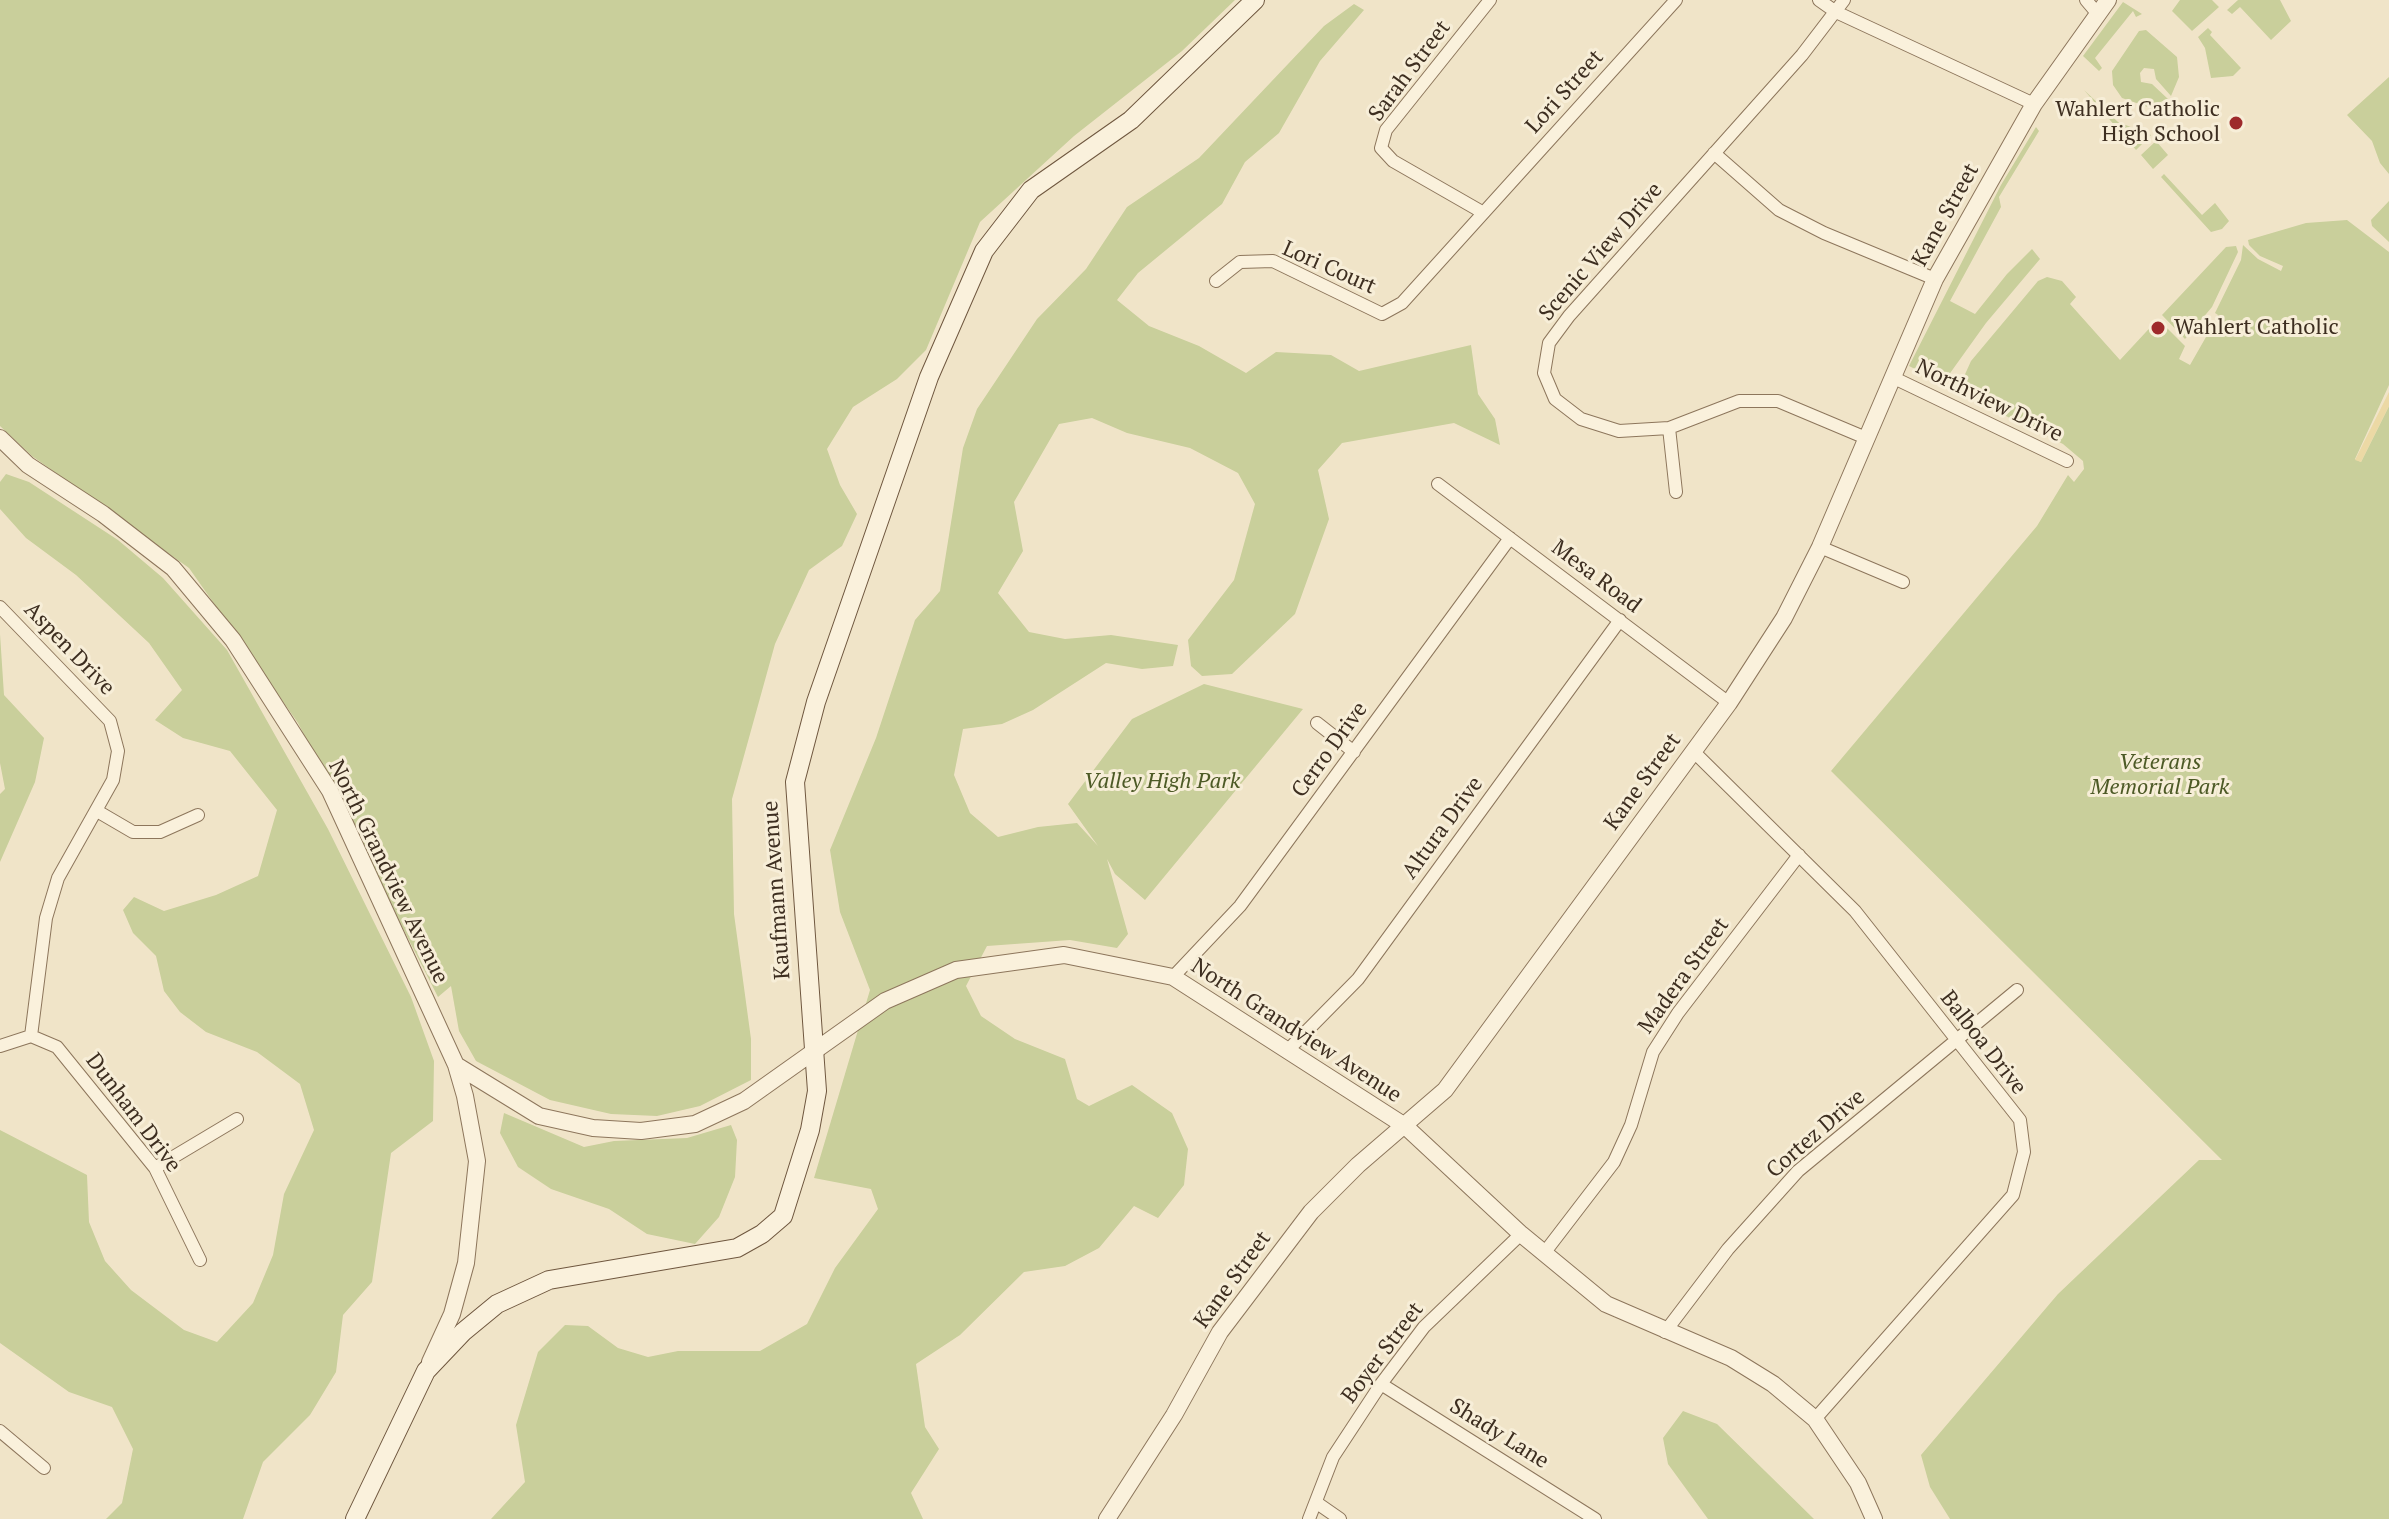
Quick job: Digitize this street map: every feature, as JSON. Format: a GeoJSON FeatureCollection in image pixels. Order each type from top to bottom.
{"type":"FeatureCollection","features":[{"type":"Feature","properties":{"kind":"main road","name":"Kaufmann Avenue"},"geometry":{"type":"LineString","coordinates":[[355,1519],[426,1371],[463,1332],[497,1304],[549,1280],[737,1248],[762,1234],[783,1216],[794,1189],[817,1091],[795,782],[816,702],[929,377],[984,251],[1031,190],[1131,120],[1255,0]]}},
{"type":"Feature","properties":{"kind":"street","name":"Sarah Street"},"geometry":{"type":"LineString","coordinates":[[1482,212],[1393,161],[1381,148],[1386,130],[1490,0]]}},
{"type":"Feature","properties":{"kind":"street","name":"Lori Street"},"geometry":{"type":"LineString","coordinates":[[1482,212],[1676,0]]}},
{"type":"Feature","properties":{"kind":"street"},"geometry":{"type":"LineString","coordinates":[[1819,0],[1840,6],[2034,104]]}},
{"type":"Feature","properties":{"kind":"street","name":"Kane Street"},"geometry":{"type":"LineString","coordinates":[[1107,1519],[1174,1415],[1220,1332],[1311,1212],[1358,1165],[1445,1090],[1729,703],[1784,618],[1820,547],[1935,279],[2034,104],[2097,4]]}},
{"type":"Feature","properties":{"kind":"street","name":"Scenic View Drive"},"geometry":{"type":"LineString","coordinates":[[1840,6],[1569,316],[1549,343],[1544,373],[1555,399],[1581,419],[1619,431],[1669,428],[1739,401],[1778,401],[1866,438]]}},
{"type":"Feature","properties":{"kind":"street"},"geometry":{"type":"LineString","coordinates":[[1714,153],[1779,210],[1824,233],[1935,279]]}},
{"type":"Feature","properties":{"kind":"street","name":"Lori Court"},"geometry":{"type":"LineString","coordinates":[[1216,281],[1240,262],[1273,261],[1382,314],[1402,303],[1482,212]]}},
{"type":"Feature","properties":{"kind":"street","name":"Northview Drive"},"geometry":{"type":"LineString","coordinates":[[1892,377],[2067,461]]}},
{"type":"Feature","properties":{"kind":"street"},"geometry":{"type":"LineString","coordinates":[[1669,428],[1676,492]]}},
{"type":"Feature","properties":{"kind":"street","name":"North Grandview Avenue"},"geometry":{"type":"LineString","coordinates":[[2,444],[28,465],[103,514],[173,568],[233,640],[330,791],[456,1065],[477,1161],[472,1213],[466,1263],[452,1314],[426,1371]]}},
{"type":"Feature","properties":{"kind":"street","name":"Mesa Road"},"geometry":{"type":"LineString","coordinates":[[1438,484],[1729,703]]}},
{"type":"Feature","properties":{"kind":"street","name":"Cerro Drive"},"geometry":{"type":"LineString","coordinates":[[1173,977],[1240,906],[1510,538]]}},
{"type":"Feature","properties":{"kind":"street"},"geometry":{"type":"LineString","coordinates":[[1820,547],[1903,582]]}},
{"type":"Feature","properties":{"kind":"street","name":"Aspen Drive"},"geometry":{"type":"LineString","coordinates":[[0,607],[110,721],[118,751],[113,780],[58,878],[46,918],[31,1036]]}},
{"type":"Feature","properties":{"kind":"street","name":"Altura Drive"},"geometry":{"type":"LineString","coordinates":[[1288,1050],[1358,979],[1620,620]]}},
{"type":"Feature","properties":{"kind":"street"},"geometry":{"type":"LineString","coordinates":[[1317,723],[1354,752]]}},
{"type":"Feature","properties":{"kind":"street","name":"Balboa Drive"},"geometry":{"type":"LineString","coordinates":[[1693,751],[1855,911],[2020,1120],[2024,1152],[2013,1195],[1815,1419]]}},
{"type":"Feature","properties":{"kind":"street"},"geometry":{"type":"LineString","coordinates":[[97,811],[133,832],[160,832],[198,815]]}},
{"type":"Feature","properties":{"kind":"street","name":"Madera Street"},"geometry":{"type":"LineString","coordinates":[[1545,1252],[1614,1162],[1631,1125],[1653,1052],[1678,1013],[1799,855]]}},
{"type":"Feature","properties":{"kind":"street","name":"North Grandview Avenue"},"geometry":{"type":"LineString","coordinates":[[456,1065],[539,1116],[593,1128],[641,1131],[695,1124],[744,1101],[885,1001],[956,970],[1064,955],[1173,977],[1405,1126],[1521,1234],[1606,1304],[1731,1358],[1773,1384],[1815,1419],[1858,1483],[1874,1519]]}},
{"type":"Feature","properties":{"kind":"street","name":"Cortez Drive"},"geometry":{"type":"LineString","coordinates":[[1665,1332],[1728,1249],[1798,1171],[2017,990]]}},
{"type":"Feature","properties":{"kind":"street"},"geometry":{"type":"LineString","coordinates":[[0,1046],[31,1036]]}},
{"type":"Feature","properties":{"kind":"street","name":"Dunham Drive"},"geometry":{"type":"LineString","coordinates":[[31,1036],[57,1047],[155,1168],[200,1260]]}},
{"type":"Feature","properties":{"kind":"street"},"geometry":{"type":"LineString","coordinates":[[155,1168],[237,1119]]}},
{"type":"Feature","properties":{"kind":"street","name":"Boyer Street"},"geometry":{"type":"LineString","coordinates":[[1309,1519],[1333,1457],[1381,1384],[1424,1327],[1521,1234]]}},
{"type":"Feature","properties":{"kind":"street","name":"Shady Lane"},"geometry":{"type":"LineString","coordinates":[[1381,1384],[1595,1519]]}},
{"type":"Feature","properties":{"kind":"street"},"geometry":{"type":"LineString","coordinates":[[0,1431],[44,1468]]}},
{"type":"Feature","properties":{"kind":"street"},"geometry":{"type":"LineString","coordinates":[[1317,1503],[1340,1519]]}},
{"type":"Feature","properties":{"kind":"green space"},"geometry":{"type":"Polygon","coordinates":[[[0,0],[1235,0],[1182,51],[1074,136],[980,222],[926,350],[897,379],[853,407],[827,449],[840,485],[857,514],[842,546],[809,570],[775,644],[732,799],[734,914],[751,1039],[751,1080],[700,1106],[657,1116],[611,1114],[550,1100],[476,1061],[459,1031],[451,986],[438,997],[298,723],[189,568],[32,456],[0,426],[0,0]]]}},
{"type":"Feature","properties":{"kind":"green space"},"geometry":{"type":"Polygon","coordinates":[[[2180,0],[2212,0],[2219,7],[2192,31],[2172,11],[2180,0]]]}},
{"type":"Feature","properties":{"kind":"green space"},"geometry":{"type":"Polygon","coordinates":[[[2238,0],[2280,0],[2291,21],[2271,40],[2240,7],[2232,14],[2227,10],[2238,0]]]}},
{"type":"Feature","properties":{"kind":"green space"},"geometry":{"type":"Polygon","coordinates":[[[2123,2],[2142,14],[2136,17],[2133,11],[2095,58],[2102,68],[2099,71],[2083,56],[2123,2]]]}},
{"type":"Feature","properties":{"kind":"green space","name":"Valley High Park"},"geometry":{"type":"Polygon","coordinates":[[[1354,4],[1364,10],[1320,61],[1279,133],[1245,162],[1222,204],[1138,273],[1117,300],[1149,326],[1199,346],[1246,373],[1276,352],[1331,355],[1359,371],[1471,345],[1478,394],[1495,419],[1500,445],[1454,423],[1342,443],[1318,470],[1329,519],[1295,614],[1232,674],[1202,676],[1191,666],[1188,640],[1234,580],[1255,504],[1238,473],[1190,448],[1127,433],[1092,418],[1059,424],[1014,502],[1023,551],[998,593],[1029,632],[1065,639],[1111,635],[1178,645],[1173,666],[1142,669],[1106,663],[1033,710],[1002,724],[963,729],[954,775],[970,813],[998,837],[1038,827],[1077,823],[1098,846],[1068,804],[1132,719],[1204,684],[1303,709],[1145,900],[1115,874],[1107,859],[1128,934],[1117,948],[1070,940],[987,946],[966,986],[981,1016],[1015,1039],[1065,1059],[1077,1099],[1089,1106],[1132,1085],[1172,1113],[1188,1149],[1184,1185],[1158,1218],[1134,1206],[1099,1248],[1065,1266],[1024,1272],[960,1335],[916,1364],[925,1427],[939,1449],[911,1493],[923,1519],[491,1519],[525,1482],[516,1425],[538,1352],[565,1325],[588,1326],[618,1348],[648,1357],[678,1351],[760,1351],[807,1324],[835,1268],[878,1209],[871,1189],[814,1178],[870,990],[840,912],[830,850],[876,738],[915,620],[940,591],[963,448],[977,409],[1037,319],[1086,269],[1127,207],[1199,158],[1324,26],[1354,4]]]}},
{"type":"Feature","properties":{"kind":"green space"},"geometry":{"type":"Polygon","coordinates":[[[2208,28],[2212,32],[2210,35],[2241,68],[2233,76],[2211,78],[2205,48],[2198,37],[2208,28]]]}},
{"type":"Feature","properties":{"kind":"green space"},"geometry":{"type":"Polygon","coordinates":[[[2146,30],[2177,57],[2179,77],[2171,96],[2156,79],[2154,69],[2144,68],[2140,73],[2141,82],[2152,84],[2168,99],[2148,107],[2122,98],[2113,85],[2112,71],[2139,31],[2146,30]]]}},
{"type":"Feature","properties":{"kind":"green space"},"geometry":{"type":"Polygon","coordinates":[[[2389,77],[2389,174],[2380,163],[2372,141],[2347,115],[2389,77]]]}},
{"type":"Feature","properties":{"kind":"green space"},"geometry":{"type":"Polygon","coordinates":[[[2084,90],[2118,122],[2151,135],[2136,150],[2084,90]]]}},
{"type":"Feature","properties":{"kind":"green space"},"geometry":{"type":"Polygon","coordinates":[[[2036,127],[2039,131],[1999,197],[2001,207],[1950,301],[1975,314],[2032,249],[2040,259],[1986,323],[1943,383],[1909,366],[2001,185],[2036,127]]]}},
{"type":"Feature","properties":{"kind":"green space"},"geometry":{"type":"Polygon","coordinates":[[[2156,141],[2168,155],[2153,169],[2141,155],[2156,141]]]}},
{"type":"Feature","properties":{"kind":"green space"},"geometry":{"type":"Polygon","coordinates":[[[2164,174],[2202,215],[2215,203],[2229,221],[2222,229],[2211,232],[2161,177],[2164,174]]]}},
{"type":"Feature","properties":{"kind":"green space"},"geometry":{"type":"Polygon","coordinates":[[[2389,201],[2389,242],[2372,226],[2371,220],[2389,201]]]}},
{"type":"Feature","properties":{"kind":"green space","name":"Veterans Memorial Park"},"geometry":{"type":"Polygon","coordinates":[[[2347,220],[2389,252],[2389,385],[2355,459],[2361,462],[2389,406],[2389,1519],[1950,1519],[1930,1487],[1921,1455],[2058,1294],[2199,1160],[2222,1160],[1831,771],[2037,526],[2068,475],[2074,482],[2084,469],[2083,461],[2063,444],[1957,392],[1971,361],[2038,281],[2047,277],[2062,281],[2076,297],[2070,304],[2120,360],[2158,319],[2185,346],[2179,359],[2190,365],[2218,315],[2215,313],[2241,260],[2243,245],[2258,259],[2281,271],[2283,266],[2260,256],[2248,240],[2306,223],[2347,220]]]}},
{"type":"Feature","properties":{"kind":"green space"},"geometry":{"type":"Polygon","coordinates":[[[2236,246],[2238,252],[2212,307],[2185,339],[2162,315],[2226,247],[2236,246]]]}},
{"type":"Feature","properties":{"kind":"green space"},"geometry":{"type":"Polygon","coordinates":[[[6,474],[29,482],[118,540],[163,578],[227,650],[328,829],[411,997],[434,1061],[433,1121],[391,1153],[372,1282],[343,1315],[336,1372],[310,1415],[263,1462],[243,1519],[106,1519],[122,1503],[133,1449],[112,1407],[69,1392],[0,1343],[0,1130],[87,1175],[89,1222],[105,1261],[131,1290],[184,1330],[217,1342],[253,1303],[273,1255],[284,1194],[314,1130],[300,1084],[257,1052],[206,1032],[180,1012],[164,991],[156,956],[133,933],[123,910],[134,897],[164,911],[216,895],[258,876],[277,810],[230,751],[183,738],[155,720],[182,690],[149,643],[76,575],[26,538],[0,509],[0,482],[6,474]]]}},
{"type":"Feature","properties":{"kind":"green space"},"geometry":{"type":"Polygon","coordinates":[[[0,634],[4,695],[44,738],[35,782],[0,862],[0,794],[5,789],[0,763],[0,634]]]}},
{"type":"Feature","properties":{"kind":"green space"},"geometry":{"type":"Polygon","coordinates":[[[504,1113],[584,1147],[614,1141],[687,1138],[731,1125],[737,1140],[735,1177],[719,1217],[695,1244],[647,1234],[609,1209],[551,1189],[518,1167],[500,1133],[504,1113]]]}},
{"type":"Feature","properties":{"kind":"green space"},"geometry":{"type":"Polygon","coordinates":[[[1683,1411],[1717,1424],[1814,1519],[1708,1519],[1668,1464],[1663,1438],[1683,1411]]]}},
{"type":"Feature","properties":{"kind":"sand"},"geometry":{"type":"Polygon","coordinates":[[[2389,392],[2389,406],[2361,462],[2355,460],[2389,392]]]}},
{"type":"Feature","properties":{"kind":"place","name":"Wahlert Catholic High School"},"geometry":{"type":"Point","coordinates":[2236,123]}},
{"type":"Feature","properties":{"kind":"place","name":"Wahlert Catholic"},"geometry":{"type":"Point","coordinates":[2158,328]}}]}
